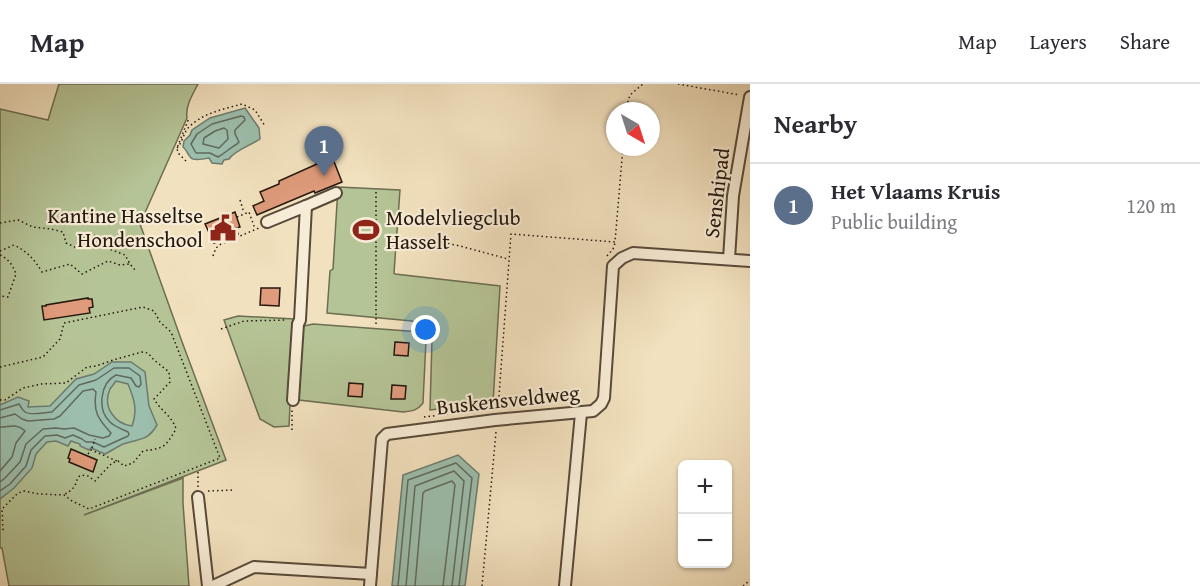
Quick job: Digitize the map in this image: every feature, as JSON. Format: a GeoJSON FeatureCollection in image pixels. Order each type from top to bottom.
{"type":"FeatureCollection","features":[{"type":"Feature","properties":{"kind":"street","name":"Senshipad"},"geometry":{"type":"LineString","coordinates":[[729,259],[733,196],[750,97]]}},
{"type":"Feature","properties":{"kind":"street"},"geometry":{"type":"LineString","coordinates":[[267,222],[336,193]]}},
{"type":"Feature","properties":{"kind":"street"},"geometry":{"type":"LineString","coordinates":[[292,400],[306,206]]}},
{"type":"Feature","properties":{"kind":"street","name":"Buskensveldweg"},"geometry":{"type":"LineString","coordinates":[[370,586],[382,439],[387,434],[495,420],[593,411],[604,398],[613,266],[622,258],[633,253],[750,261]]}},
{"type":"Feature","properties":{"kind":"street"},"geometry":{"type":"LineString","coordinates":[[565,586],[581,413]]}},
{"type":"Feature","properties":{"kind":"street"},"geometry":{"type":"LineString","coordinates":[[198,494],[208,586]]}},
{"type":"Feature","properties":{"kind":"street"},"geometry":{"type":"LineString","coordinates":[[213,586],[254,567],[371,574]]}},
{"type":"Feature","properties":{"kind":"path"},"geometry":{"type":"LineString","coordinates":[[628,102],[630,95],[643,84]]}},
{"type":"Feature","properties":{"kind":"path"},"geometry":{"type":"LineString","coordinates":[[678,84],[750,97]]}},
{"type":"Feature","properties":{"kind":"path"},"geometry":{"type":"LineString","coordinates":[[177,148],[188,128],[208,114],[242,104],[255,110],[265,126]]}},
{"type":"Feature","properties":{"kind":"path"},"geometry":{"type":"LineString","coordinates":[[186,161],[178,153],[177,148],[189,118]]}},
{"type":"Feature","properties":{"kind":"path"},"geometry":{"type":"LineString","coordinates":[[605,262],[615,242],[622,156]]}},
{"type":"Feature","properties":{"kind":"path"},"geometry":{"type":"LineString","coordinates":[[376,192],[376,325]]}},
{"type":"Feature","properties":{"kind":"path"},"geometry":{"type":"LineString","coordinates":[[240,200],[245,213]]}},
{"type":"Feature","properties":{"kind":"path"},"geometry":{"type":"LineString","coordinates":[[237,217],[249,212],[255,230]]}},
{"type":"Feature","properties":{"kind":"path"},"geometry":{"type":"LineString","coordinates":[[0,223],[18,220],[33,227],[63,232],[66,243],[75,247],[86,235],[93,233],[104,247],[125,255],[135,270]]}},
{"type":"Feature","properties":{"kind":"path"},"geometry":{"type":"LineString","coordinates":[[213,256],[216,248],[221,244],[255,230],[267,222]]}},
{"type":"Feature","properties":{"kind":"path"},"geometry":{"type":"LineString","coordinates":[[482,586],[496,440],[494,410],[498,409],[511,234],[615,242]]}},
{"type":"Feature","properties":{"kind":"path"},"geometry":{"type":"LineString","coordinates":[[426,239],[509,260]]}},
{"type":"Feature","properties":{"kind":"path"},"geometry":{"type":"LineString","coordinates":[[0,251],[14,245],[25,251],[42,272],[70,264],[82,274],[108,261],[120,265],[130,264]]}},
{"type":"Feature","properties":{"kind":"path"},"geometry":{"type":"LineString","coordinates":[[0,255],[12,265],[16,274],[8,297],[0,296]]}},
{"type":"Feature","properties":{"kind":"path"},"geometry":{"type":"LineString","coordinates":[[0,367],[43,357],[60,339],[64,323],[97,316],[143,307],[154,311],[160,322],[171,332],[220,458],[89,509],[64,495]]}},
{"type":"Feature","properties":{"kind":"path"},"geometry":{"type":"LineString","coordinates":[[221,329],[244,321],[299,322]]}},
{"type":"Feature","properties":{"kind":"path"},"geometry":{"type":"LineString","coordinates":[[0,400],[5,400],[23,388],[66,382],[87,367],[142,352],[148,353],[169,372],[170,382],[154,399],[176,429],[168,443],[157,449],[143,451],[133,463],[124,466],[118,461],[91,450],[88,454]]}},
{"type":"Feature","properties":{"kind":"path"},"geometry":{"type":"LineString","coordinates":[[292,400],[292,430]]}},
{"type":"Feature","properties":{"kind":"path"},"geometry":{"type":"LineString","coordinates":[[92,448],[96,439]]}},
{"type":"Feature","properties":{"kind":"path"},"geometry":{"type":"LineString","coordinates":[[0,530],[3,530],[2,509],[18,493],[24,491],[64,495],[72,490],[77,478],[81,475],[88,476],[95,481],[111,463],[118,461]]}},
{"type":"Feature","properties":{"kind":"path"},"geometry":{"type":"LineString","coordinates":[[198,471],[198,494],[235,490]]}},
{"type":"Feature","properties":{"kind":"path"},"geometry":{"type":"LineString","coordinates":[[743,586],[750,580]]}},
{"type":"Feature","properties":{"kind":"shaded area"},"geometry":{"type":"Polygon","coordinates":[[[59,84],[198,84],[188,105],[187,118],[140,224],[226,460],[84,515],[183,478],[189,586],[9,586],[2,548],[0,548],[0,109],[48,120],[59,84]]]}},
{"type":"Feature","properties":{"kind":"shaded area"},"geometry":{"type":"Polygon","coordinates":[[[338,187],[400,190],[395,274],[500,286],[493,403],[430,410],[432,340],[427,327],[412,321],[327,313],[330,271],[333,269],[338,187]]]}},
{"type":"Feature","properties":{"kind":"shaded area"},"geometry":{"type":"Polygon","coordinates":[[[238,316],[294,319],[289,426],[274,427],[260,419],[224,320],[238,316]]]}},
{"type":"Feature","properties":{"kind":"shaded area"},"geometry":{"type":"Polygon","coordinates":[[[313,324],[421,332],[426,340],[423,403],[412,411],[403,412],[299,400],[302,330],[304,326],[313,324]]]}},
{"type":"Feature","properties":{"kind":"water"},"geometry":{"type":"Polygon","coordinates":[[[245,108],[259,128],[260,139],[224,160],[222,164],[212,163],[209,158],[197,160],[191,158],[183,147],[184,141],[192,130],[210,118],[245,108]]]}},
{"type":"Feature","properties":{"kind":"water"},"geometry":{"type":"Polygon","coordinates":[[[112,362],[131,362],[145,372],[149,406],[157,425],[143,439],[123,444],[105,454],[91,448],[89,450],[71,441],[68,446],[56,441],[47,442],[36,454],[32,468],[14,488],[0,499],[0,405],[18,397],[29,401],[28,407],[50,406],[76,379],[94,374],[112,362]],[[116,381],[110,389],[108,402],[115,418],[132,426],[135,415],[128,384],[116,381]]]}},
{"type":"Feature","properties":{"kind":"water"},"geometry":{"type":"Polygon","coordinates":[[[458,455],[479,474],[465,586],[392,586],[403,475],[458,455]]]}},
{"type":"Feature","properties":{"kind":"building"},"geometry":{"type":"Polygon","coordinates":[[[331,144],[339,149],[333,159],[342,182],[257,215],[253,206],[264,201],[260,192],[317,164],[331,144]]]}},
{"type":"Feature","properties":{"kind":"building","name":"Kantine Hasseltse Hondenschool"},"geometry":{"type":"Polygon","coordinates":[[[235,212],[240,227],[236,228],[238,234],[214,243],[205,224],[235,212]]]}},
{"type":"Feature","properties":{"kind":"building"},"geometry":{"type":"Polygon","coordinates":[[[261,288],[280,288],[279,306],[260,305],[261,288]]]}},
{"type":"Feature","properties":{"kind":"building"},"geometry":{"type":"Polygon","coordinates":[[[92,299],[93,307],[89,308],[90,313],[44,320],[42,306],[92,299]]]}},
{"type":"Feature","properties":{"kind":"building"},"geometry":{"type":"Polygon","coordinates":[[[395,342],[409,343],[408,356],[394,355],[395,342]]]}},
{"type":"Feature","properties":{"kind":"building"},"geometry":{"type":"Polygon","coordinates":[[[349,383],[363,384],[362,397],[348,396],[349,383]]]}},
{"type":"Feature","properties":{"kind":"building"},"geometry":{"type":"Polygon","coordinates":[[[392,385],[406,386],[405,399],[391,399],[392,385]]]}},
{"type":"Feature","properties":{"kind":"building"},"geometry":{"type":"Polygon","coordinates":[[[71,449],[97,460],[93,472],[69,462],[71,449]]]}},
{"type":"Feature","properties":{"kind":"place","name":"Het Vlaams Kruis"},"geometry":{"type":"Point","coordinates":[324,176]}},
{"type":"Feature","properties":{"kind":"place","name":"Kantine Hasseltse Hondenschool"},"geometry":{"type":"Point","coordinates":[223,228]}},
{"type":"Feature","properties":{"kind":"place","name":"Modelvliegclub Hasselt"},"geometry":{"type":"Point","coordinates":[366,230]}}]}
